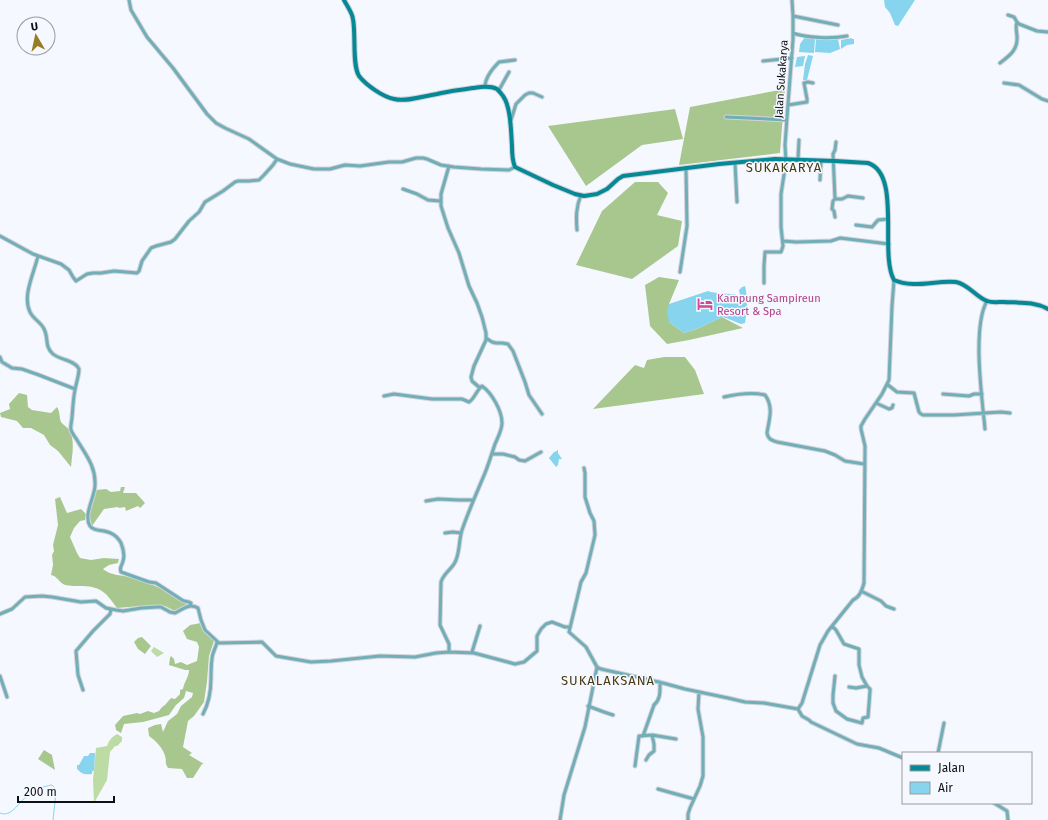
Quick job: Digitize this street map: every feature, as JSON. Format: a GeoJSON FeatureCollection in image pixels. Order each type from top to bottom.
{"type":"FeatureCollection","features":[{"type":"Feature","properties":{"kind":"main road"},"geometry":{"type":"LineString","coordinates":[[344,0],[353,20],[355,35],[355,63],[357,72],[365,82],[378,92],[395,99],[408,100],[450,91],[485,87],[499,90],[505,99],[510,121],[512,158],[515,167],[553,185],[580,195],[591,196],[607,189],[623,176],[775,159],[868,163],[875,166],[885,185],[888,208],[891,271],[894,280],[919,284],[949,282],[959,283],[987,301],[1032,303],[1048,309]]}},
{"type":"Feature","properties":{"kind":"street"},"geometry":{"type":"LineString","coordinates":[[128,0],[131,10],[147,37],[174,68],[207,114],[216,123],[249,138],[277,159],[290,164],[314,169],[330,169],[341,166],[360,166],[389,162],[402,162],[416,158],[427,159],[441,165],[481,169],[509,170],[515,167]]}},
{"type":"Feature","properties":{"kind":"street","name":"Jalan Sukakarya"},"geometry":{"type":"LineString","coordinates":[[783,241],[781,227],[781,194],[792,58],[792,0]]}},
{"type":"Feature","properties":{"kind":"street"},"geometry":{"type":"LineString","coordinates":[[1000,63],[1011,55],[1017,40],[1016,22],[1014,17],[1008,15]]}},
{"type":"Feature","properties":{"kind":"street"},"geometry":{"type":"LineString","coordinates":[[793,16],[838,25]]}},
{"type":"Feature","properties":{"kind":"street"},"geometry":{"type":"LineString","coordinates":[[1016,22],[1037,31],[1048,32]]}},
{"type":"Feature","properties":{"kind":"street"},"geometry":{"type":"LineString","coordinates":[[793,33],[816,38],[841,38],[847,36]]}},
{"type":"Feature","properties":{"kind":"street"},"geometry":{"type":"LineString","coordinates":[[764,61],[792,58]]}},
{"type":"Feature","properties":{"kind":"street"},"geometry":{"type":"LineString","coordinates":[[485,87],[485,83],[499,62],[515,60]]}},
{"type":"Feature","properties":{"kind":"street"},"geometry":{"type":"LineString","coordinates":[[499,90],[509,72]]}},
{"type":"Feature","properties":{"kind":"street"},"geometry":{"type":"LineString","coordinates":[[788,105],[807,102],[804,83],[813,83]]}},
{"type":"Feature","properties":{"kind":"street"},"geometry":{"type":"LineString","coordinates":[[1004,83],[1018,85],[1048,101]]}},
{"type":"Feature","properties":{"kind":"street"},"geometry":{"type":"LineString","coordinates":[[510,121],[516,104],[525,95],[532,92],[542,97]]}},
{"type":"Feature","properties":{"kind":"street"},"geometry":{"type":"LineString","coordinates":[[726,117],[787,120]]}},
{"type":"Feature","properties":{"kind":"street"},"geometry":{"type":"LineString","coordinates":[[798,160],[799,140]]}},
{"type":"Feature","properties":{"kind":"street"},"geometry":{"type":"LineString","coordinates":[[835,217],[832,209],[835,199],[834,154],[836,142]]}},
{"type":"Feature","properties":{"kind":"street"},"geometry":{"type":"LineString","coordinates":[[0,236],[38,256],[65,266],[76,281],[87,274],[93,273],[114,271],[138,273],[140,271],[142,261],[151,248],[171,242],[179,236],[189,222],[199,212],[205,202],[238,180],[258,180],[277,159]]}},
{"type":"Feature","properties":{"kind":"street"},"geometry":{"type":"LineString","coordinates":[[820,180],[822,161]]}},
{"type":"Feature","properties":{"kind":"street"},"geometry":{"type":"LineString","coordinates":[[735,163],[737,202]]}},
{"type":"Feature","properties":{"kind":"street"},"geometry":{"type":"LineString","coordinates":[[449,166],[443,186],[440,206],[459,253],[468,286],[482,316],[486,333],[482,350],[474,366],[471,377],[472,381],[480,388],[482,386],[491,395],[502,420],[502,428],[462,533],[454,565],[443,576],[441,582],[440,625],[449,644],[449,652]]}},
{"type":"Feature","properties":{"kind":"street"},"geometry":{"type":"LineString","coordinates":[[680,272],[687,226],[686,169]]}},
{"type":"Feature","properties":{"kind":"street"},"geometry":{"type":"LineString","coordinates":[[403,189],[418,194],[428,200],[440,201]]}},
{"type":"Feature","properties":{"kind":"street"},"geometry":{"type":"LineString","coordinates":[[577,230],[577,209],[580,195]]}},
{"type":"Feature","properties":{"kind":"street"},"geometry":{"type":"LineString","coordinates":[[835,199],[842,199],[848,196],[863,198]]}},
{"type":"Feature","properties":{"kind":"street"},"geometry":{"type":"LineString","coordinates":[[856,225],[872,227],[878,220],[888,219]]}},
{"type":"Feature","properties":{"kind":"street"},"geometry":{"type":"LineString","coordinates":[[764,283],[765,252],[781,252],[783,241],[831,241],[840,238],[889,244]]}},
{"type":"Feature","properties":{"kind":"street"},"geometry":{"type":"LineString","coordinates":[[38,256],[27,292],[30,312],[45,329],[47,343],[51,352],[78,366],[79,372],[75,389],[71,429],[94,470],[95,485],[88,514],[90,526],[96,530],[111,532],[117,537],[123,549],[123,561],[120,567],[121,572],[156,583],[184,602],[190,602],[190,605],[198,608],[200,620],[205,630],[217,642],[262,642],[276,656],[311,662],[380,656],[415,658],[436,653],[472,652],[515,664],[524,662],[537,651],[537,636],[546,624],[552,622],[565,627],[570,627]]}},
{"type":"Feature","properties":{"kind":"street"},"geometry":{"type":"LineString","coordinates":[[798,709],[802,703],[820,645],[832,626],[853,600],[857,598],[864,583],[865,474],[864,442],[861,428],[865,419],[888,385],[894,280]]}},
{"type":"Feature","properties":{"kind":"street"},"geometry":{"type":"LineString","coordinates":[[985,429],[979,356],[980,329],[984,306],[987,301]]}},
{"type":"Feature","properties":{"kind":"street"},"geometry":{"type":"LineString","coordinates":[[486,338],[492,342],[508,344],[513,351],[529,395],[542,414]]}},
{"type":"Feature","properties":{"kind":"street"},"geometry":{"type":"LineString","coordinates":[[0,357],[2,362],[12,368],[22,369],[40,375],[75,389]]}},
{"type":"Feature","properties":{"kind":"street"},"geometry":{"type":"LineString","coordinates":[[888,385],[897,392],[914,393],[922,415],[954,415],[1000,412],[1010,413]]}},
{"type":"Feature","properties":{"kind":"street"},"geometry":{"type":"LineString","coordinates":[[384,396],[394,394],[432,398],[462,399],[471,402],[476,392],[480,388]]}},
{"type":"Feature","properties":{"kind":"street"},"geometry":{"type":"LineString","coordinates":[[724,397],[737,394],[765,394],[770,409],[767,433],[767,437],[769,439],[776,442],[825,451],[845,461],[864,464]]}},
{"type":"Feature","properties":{"kind":"street"},"geometry":{"type":"LineString","coordinates":[[942,394],[970,396],[974,394],[982,394]]}},
{"type":"Feature","properties":{"kind":"street"},"geometry":{"type":"LineString","coordinates":[[876,403],[889,409],[892,408],[893,405]]}},
{"type":"Feature","properties":{"kind":"street"},"geometry":{"type":"LineString","coordinates":[[492,454],[503,454],[524,461],[541,452]]}},
{"type":"Feature","properties":{"kind":"street"},"geometry":{"type":"LineString","coordinates":[[584,468],[585,497],[594,521],[595,535],[586,573],[580,582],[569,632],[586,647],[597,667],[745,702],[764,703],[798,709]]}},
{"type":"Feature","properties":{"kind":"street"},"geometry":{"type":"LineString","coordinates":[[426,501],[438,499],[474,500]]}},
{"type":"Feature","properties":{"kind":"street"},"geometry":{"type":"LineString","coordinates":[[445,533],[462,533]]}},
{"type":"Feature","properties":{"kind":"street"},"geometry":{"type":"LineString","coordinates":[[861,591],[894,609]]}},
{"type":"Feature","properties":{"kind":"street"},"geometry":{"type":"LineString","coordinates":[[0,614],[12,609],[25,597],[34,596],[52,597],[81,602],[96,601],[106,608],[123,611],[161,607],[175,613],[190,605]]}},
{"type":"Feature","properties":{"kind":"street"},"geometry":{"type":"LineString","coordinates":[[83,690],[78,675],[76,651],[110,614],[111,609]]}},
{"type":"Feature","properties":{"kind":"street"},"geometry":{"type":"LineString","coordinates":[[472,652],[480,626]]}},
{"type":"Feature","properties":{"kind":"street"},"geometry":{"type":"LineString","coordinates":[[832,626],[844,644],[859,649],[859,665],[863,679],[870,689],[868,717],[863,718],[862,723],[847,719],[836,711],[833,703],[835,676]]}},
{"type":"Feature","properties":{"kind":"street"},"geometry":{"type":"LineString","coordinates":[[203,714],[208,704],[211,686],[212,657],[217,642]]}},
{"type":"Feature","properties":{"kind":"street"},"geometry":{"type":"LineString","coordinates":[[560,820],[564,795],[585,727],[597,667]]}},
{"type":"Feature","properties":{"kind":"street"},"geometry":{"type":"LineString","coordinates":[[0,676],[7,697]]}},
{"type":"Feature","properties":{"kind":"street"},"geometry":{"type":"LineString","coordinates":[[643,736],[654,705],[660,696],[660,682]]}},
{"type":"Feature","properties":{"kind":"street"},"geometry":{"type":"LineString","coordinates":[[849,687],[856,688],[867,686]]}},
{"type":"Feature","properties":{"kind":"street"},"geometry":{"type":"LineString","coordinates":[[688,820],[688,814],[703,776],[704,757],[698,710],[699,692]]}},
{"type":"Feature","properties":{"kind":"street"},"geometry":{"type":"LineString","coordinates":[[588,706],[613,715]]}},
{"type":"Feature","properties":{"kind":"street"},"geometry":{"type":"LineString","coordinates":[[798,709],[802,716],[811,722],[848,740],[857,744],[879,748],[902,758]]}},
{"type":"Feature","properties":{"kind":"street"},"geometry":{"type":"LineString","coordinates":[[938,752],[944,723]]}},
{"type":"Feature","properties":{"kind":"street"},"geometry":{"type":"LineString","coordinates":[[646,760],[654,751],[652,735]]}},
{"type":"Feature","properties":{"kind":"street"},"geometry":{"type":"LineString","coordinates":[[635,766],[639,736],[652,735],[676,739]]}},
{"type":"Feature","properties":{"kind":"street"},"geometry":{"type":"LineString","coordinates":[[658,789],[694,799]]}},
{"type":"Feature","properties":{"kind":"street"},"geometry":{"type":"LineString","coordinates":[[996,804],[1007,811],[1008,820]]}},
{"type":"Feature","properties":{"kind":"green space"},"geometry":{"type":"Polygon","coordinates":[[[785,89],[780,153],[679,165],[690,107],[785,89]]]}},
{"type":"Feature","properties":{"kind":"green space"},"geometry":{"type":"Polygon","coordinates":[[[675,109],[683,139],[642,145],[586,186],[548,126],[675,109]]]}},
{"type":"Feature","properties":{"kind":"green space"},"geometry":{"type":"Polygon","coordinates":[[[635,182],[658,182],[668,193],[657,215],[682,221],[678,246],[632,279],[576,265],[602,211],[635,182]]]}},
{"type":"Feature","properties":{"kind":"green space"},"geometry":{"type":"Polygon","coordinates":[[[659,277],[679,280],[669,304],[669,322],[684,333],[699,328],[722,317],[743,328],[667,344],[650,326],[645,285],[659,277]]]}},
{"type":"Feature","properties":{"kind":"green space"},"geometry":{"type":"Polygon","coordinates":[[[664,357],[685,357],[695,370],[704,394],[593,409],[635,365],[644,368],[647,360],[664,357]]]}},
{"type":"Feature","properties":{"kind":"green space"},"geometry":{"type":"Polygon","coordinates":[[[19,393],[27,395],[28,407],[32,410],[51,413],[57,407],[61,422],[72,435],[73,449],[71,467],[58,451],[50,445],[44,435],[31,428],[23,428],[17,421],[1,417],[0,413],[10,409],[9,404],[19,393]]]}},
{"type":"Feature","properties":{"kind":"green space"},"geometry":{"type":"Polygon","coordinates":[[[121,487],[125,487],[123,493],[136,493],[145,503],[140,508],[138,506],[126,511],[125,507],[104,509],[92,526],[90,512],[96,490],[106,489],[111,492],[120,491],[121,487]]]}},
{"type":"Feature","properties":{"kind":"green space"},"geometry":{"type":"Polygon","coordinates":[[[60,497],[67,513],[81,509],[86,514],[85,520],[80,521],[74,528],[70,537],[80,558],[91,560],[104,558],[119,559],[118,563],[109,565],[103,569],[113,574],[151,584],[188,604],[175,611],[165,606],[117,608],[109,597],[97,588],[65,585],[51,575],[53,565],[52,555],[54,551],[53,545],[58,525],[55,499],[60,497]]]}},
{"type":"Feature","properties":{"kind":"green space"},"geometry":{"type":"Polygon","coordinates":[[[201,623],[214,641],[209,656],[204,702],[194,716],[188,721],[183,747],[192,753],[189,755],[204,764],[202,764],[193,778],[187,778],[182,769],[168,768],[163,750],[157,742],[149,736],[148,728],[161,724],[163,732],[168,721],[177,714],[181,706],[192,697],[193,693],[186,691],[184,698],[176,705],[169,715],[143,722],[124,724],[121,733],[116,730],[115,725],[123,716],[137,713],[140,714],[148,711],[154,713],[159,711],[171,698],[175,699],[180,694],[180,690],[183,689],[189,670],[169,665],[170,658],[171,656],[174,659],[175,664],[181,662],[187,665],[197,661],[199,647],[197,642],[187,639],[183,631],[190,625],[201,623]]]}},
{"type":"Feature","properties":{"kind":"green space"},"geometry":{"type":"Polygon","coordinates":[[[142,637],[151,646],[145,654],[138,649],[134,642],[138,638],[142,637]]]}},
{"type":"Feature","properties":{"kind":"green space"},"geometry":{"type":"Polygon","coordinates":[[[154,647],[164,653],[157,657],[151,651],[154,647]]]}},
{"type":"Feature","properties":{"kind":"green space"},"geometry":{"type":"Polygon","coordinates":[[[117,734],[122,737],[122,741],[110,752],[107,780],[94,803],[93,780],[96,748],[107,746],[111,739],[117,734]]]}},
{"type":"Feature","properties":{"kind":"green space"},"geometry":{"type":"Polygon","coordinates":[[[44,750],[52,755],[55,770],[38,759],[44,750]]]}},
{"type":"Feature","properties":{"kind":"water"},"geometry":{"type":"Polygon","coordinates":[[[884,0],[915,0],[898,26],[895,25],[890,13],[885,7],[884,0]]]}},
{"type":"Feature","properties":{"kind":"water"},"geometry":{"type":"Polygon","coordinates":[[[805,37],[815,39],[814,53],[799,52],[800,44],[805,37]]]}},
{"type":"Feature","properties":{"kind":"water"},"geometry":{"type":"Polygon","coordinates":[[[816,39],[838,39],[840,49],[830,53],[815,52],[816,39]]]}},
{"type":"Feature","properties":{"kind":"water"},"geometry":{"type":"Polygon","coordinates":[[[854,39],[854,44],[847,45],[841,49],[841,40],[854,39]]]}},
{"type":"Feature","properties":{"kind":"water"},"geometry":{"type":"Polygon","coordinates":[[[808,55],[813,56],[807,80],[803,80],[805,64],[808,55]]]}},
{"type":"Feature","properties":{"kind":"water"},"geometry":{"type":"Polygon","coordinates":[[[805,56],[803,66],[795,67],[797,57],[805,56]]]}},
{"type":"Feature","properties":{"kind":"water"},"geometry":{"type":"Polygon","coordinates":[[[745,286],[747,304],[745,323],[741,324],[722,317],[699,328],[684,333],[669,322],[667,312],[669,304],[708,291],[735,294],[736,296],[740,295],[739,290],[745,286]]]}},
{"type":"Feature","properties":{"kind":"water"},"geometry":{"type":"Polygon","coordinates":[[[558,449],[558,453],[562,459],[559,459],[556,467],[549,458],[558,449]]]}},
{"type":"Feature","properties":{"kind":"water"},"geometry":{"type":"Polygon","coordinates":[[[90,753],[95,753],[94,770],[92,774],[84,774],[77,769],[77,765],[79,765],[84,756],[88,756],[90,753]]]}},
{"type":"Feature","properties":{"kind":"waterway"},"geometry":{"type":"LineString","coordinates":[[0,813],[4,814],[11,812],[32,793],[52,785],[56,789],[53,820]]}},
{"type":"Feature","properties":{"kind":"place","name":"Kampung Sampireun Resort & Spa"},"geometry":{"type":"Point","coordinates":[705,304]}},
{"type":"Feature","properties":{"kind":"district","name":"SUKAKARYA"},"geometry":{"type":"Point","coordinates":[784,167]}},
{"type":"Feature","properties":{"kind":"district","name":"SUKALAKSANA"},"geometry":{"type":"Point","coordinates":[608,680]}}]}
